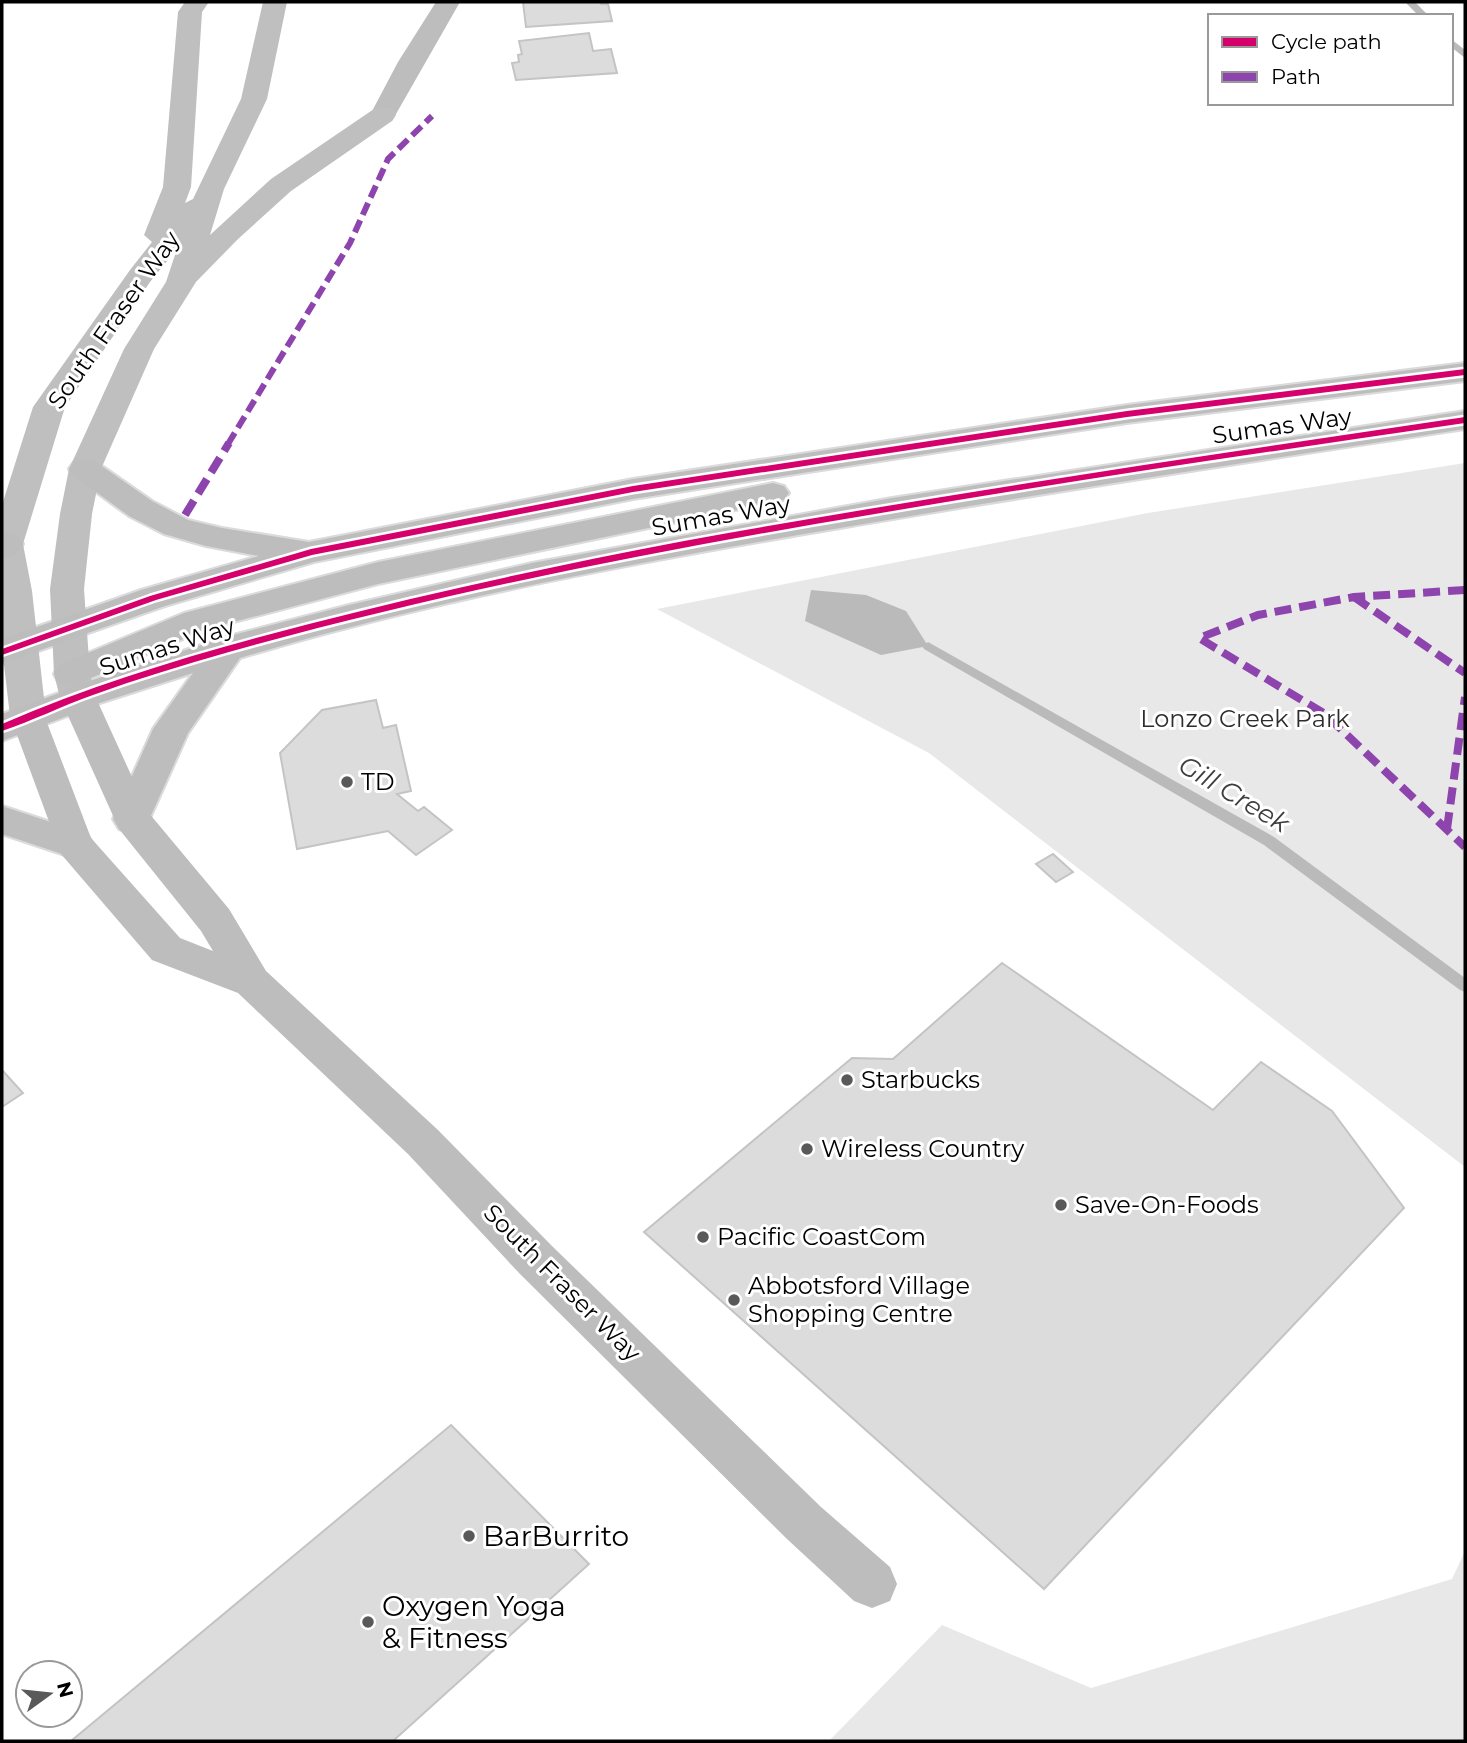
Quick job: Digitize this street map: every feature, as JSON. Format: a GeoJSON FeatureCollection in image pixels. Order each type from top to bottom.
{"type":"FeatureCollection","features":[{"type":"Feature","properties":{"kind":"main road"},"geometry":{"type":"LineString","coordinates":[[140,276],[177,187],[190,12],[197,2]]}},
{"type":"Feature","properties":{"kind":"main road","name":"South Fraser Way"},"geometry":{"type":"LineString","coordinates":[[275,2],[254,99],[210,189],[181,282],[139,349],[85,469],[76,514],[67,589],[68,628],[75,686],[132,819],[215,920],[252,982],[423,1142],[536,1260],[794,1513],[872,1584]]}},
{"type":"Feature","properties":{"kind":"main road"},"geometry":{"type":"LineString","coordinates":[[181,282],[227,234],[282,185],[383,115],[411,62],[448,2]]}},
{"type":"Feature","properties":{"kind":"main road","name":"South Fraser Way"},"geometry":{"type":"LineString","coordinates":[[210,189],[140,276],[48,407],[4,546],[15,591],[10,649],[15,722],[74,844],[166,949],[252,982]]}},
{"type":"Feature","properties":{"kind":"main road","name":"Sumas Way"},"geometry":{"type":"LineString","coordinates":[[10,649],[153,598],[311,552],[633,489],[1127,414],[1465,372]]}},
{"type":"Feature","properties":{"kind":"main road"},"geometry":{"type":"LineString","coordinates":[[75,686],[196,621],[378,573],[885,471],[1127,414]]}},
{"type":"Feature","properties":{"kind":"main road","name":"Sumas Way"},"geometry":{"type":"LineString","coordinates":[[15,722],[75,686],[485,582],[638,551],[1014,487],[1465,420]]}},
{"type":"Feature","properties":{"kind":"main road"},"geometry":{"type":"LineString","coordinates":[[85,469],[146,512],[175,526],[215,539],[311,552]]}},
{"type":"Feature","properties":{"kind":"main road"},"geometry":{"type":"LineString","coordinates":[[132,819],[171,729],[229,648]]}},
{"type":"Feature","properties":{"kind":"main road"},"geometry":{"type":"LineString","coordinates":[[2,820],[74,844]]}},
{"type":"Feature","properties":{"kind":"green space","name":"Lonzo Creek Park"},"geometry":{"type":"Polygon","coordinates":[[[1465,463],[1465,1167],[929,753],[657,609],[1148,513],[1465,463]]]}},
{"type":"Feature","properties":{"kind":"green space"},"geometry":{"type":"Polygon","coordinates":[[[1465,1551],[1465,1741],[829,1741],[942,1625],[1091,1688],[1452,1579],[1465,1551]]]}},
{"type":"Feature","properties":{"kind":"shaded area"},"geometry":{"type":"Polygon","coordinates":[[[811,590],[866,595],[906,611],[928,646],[881,655],[805,621],[811,590]]]}},
{"type":"Feature","properties":{"kind":"building"},"geometry":{"type":"Polygon","coordinates":[[[523,2],[600,2],[608,4],[612,21],[526,27],[523,2]]]}},
{"type":"Feature","properties":{"kind":"building"},"geometry":{"type":"Polygon","coordinates":[[[589,33],[593,51],[611,49],[617,73],[516,80],[512,63],[519,62],[518,55],[522,54],[519,41],[589,33]]]}},
{"type":"Feature","properties":{"kind":"building","name":"TD"},"geometry":{"type":"Polygon","coordinates":[[[376,700],[383,728],[396,725],[411,791],[397,794],[418,811],[424,807],[452,830],[416,855],[388,831],[297,849],[280,753],[322,710],[376,700]]]}},
{"type":"Feature","properties":{"kind":"building"},"geometry":{"type":"Polygon","coordinates":[[[1053,854],[1073,872],[1056,882],[1036,864],[1053,854]]]}},
{"type":"Feature","properties":{"kind":"building"},"geometry":{"type":"Polygon","coordinates":[[[1002,963],[1213,1110],[1261,1062],[1332,1111],[1404,1208],[1044,1589],[644,1232],[852,1058],[893,1059],[1002,963]]]}},
{"type":"Feature","properties":{"kind":"building"},"geometry":{"type":"Polygon","coordinates":[[[2,1070],[23,1093],[2,1107],[2,1070]]]}},
{"type":"Feature","properties":{"kind":"building"},"geometry":{"type":"Polygon","coordinates":[[[451,1425],[589,1564],[393,1741],[71,1741],[451,1425]]]}},
{"type":"Feature","properties":{"kind":"waterway"},"geometry":{"type":"LineString","coordinates":[[1410,2],[1423,14]]}},
{"type":"Feature","properties":{"kind":"waterway"},"geometry":{"type":"LineString","coordinates":[[1453,44],[1465,55]]}},
{"type":"Feature","properties":{"kind":"waterway","name":"Gill Creek"},"geometry":{"type":"LineString","coordinates":[[928,646],[1269,841],[1465,986]]}},
{"type":"Feature","properties":{"kind":"marked path"},"geometry":{"type":"LineString","coordinates":[[185,515],[350,243],[388,159],[432,116]]}},
{"type":"Feature","properties":{"kind":"marked path"},"geometry":{"type":"LineString","coordinates":[[1465,590],[1354,597],[1258,615],[1199,638],[1325,714],[1465,847]]}},
{"type":"Feature","properties":{"kind":"marked path"},"geometry":{"type":"LineString","coordinates":[[1354,597],[1465,673]]}},
{"type":"Feature","properties":{"kind":"marked path"},"geometry":{"type":"LineString","coordinates":[[1447,829],[1465,697]]}},
{"type":"Feature","properties":{"kind":"cycle path"},"geometry":{"type":"LineString","coordinates":[[2,652],[153,598],[311,552],[633,489],[1127,414],[1465,372]]}},
{"type":"Feature","properties":{"kind":"cycle path"},"geometry":{"type":"LineString","coordinates":[[2,728],[91,692],[182,662],[368,612],[541,572],[912,505],[1465,420]]}},
{"type":"Feature","properties":{"kind":"place","name":"TD"},"geometry":{"type":"Point","coordinates":[347,782]}},
{"type":"Feature","properties":{"kind":"place","name":"Starbucks"},"geometry":{"type":"Point","coordinates":[847,1080]}},
{"type":"Feature","properties":{"kind":"place","name":"Wireless Country"},"geometry":{"type":"Point","coordinates":[807,1149]}},
{"type":"Feature","properties":{"kind":"place","name":"Save-On-Foods"},"geometry":{"type":"Point","coordinates":[1061,1205]}},
{"type":"Feature","properties":{"kind":"place","name":"Pacific CoastCom"},"geometry":{"type":"Point","coordinates":[703,1237]}},
{"type":"Feature","properties":{"kind":"place","name":"Abbotsford Village Shopping Centre"},"geometry":{"type":"Point","coordinates":[734,1300]}},
{"type":"Feature","properties":{"kind":"place","name":"BarBurrito"},"geometry":{"type":"Point","coordinates":[469,1536]}},
{"type":"Feature","properties":{"kind":"place","name":"Oxygen Yoga & Fitness"},"geometry":{"type":"Point","coordinates":[368,1622]}}]}
